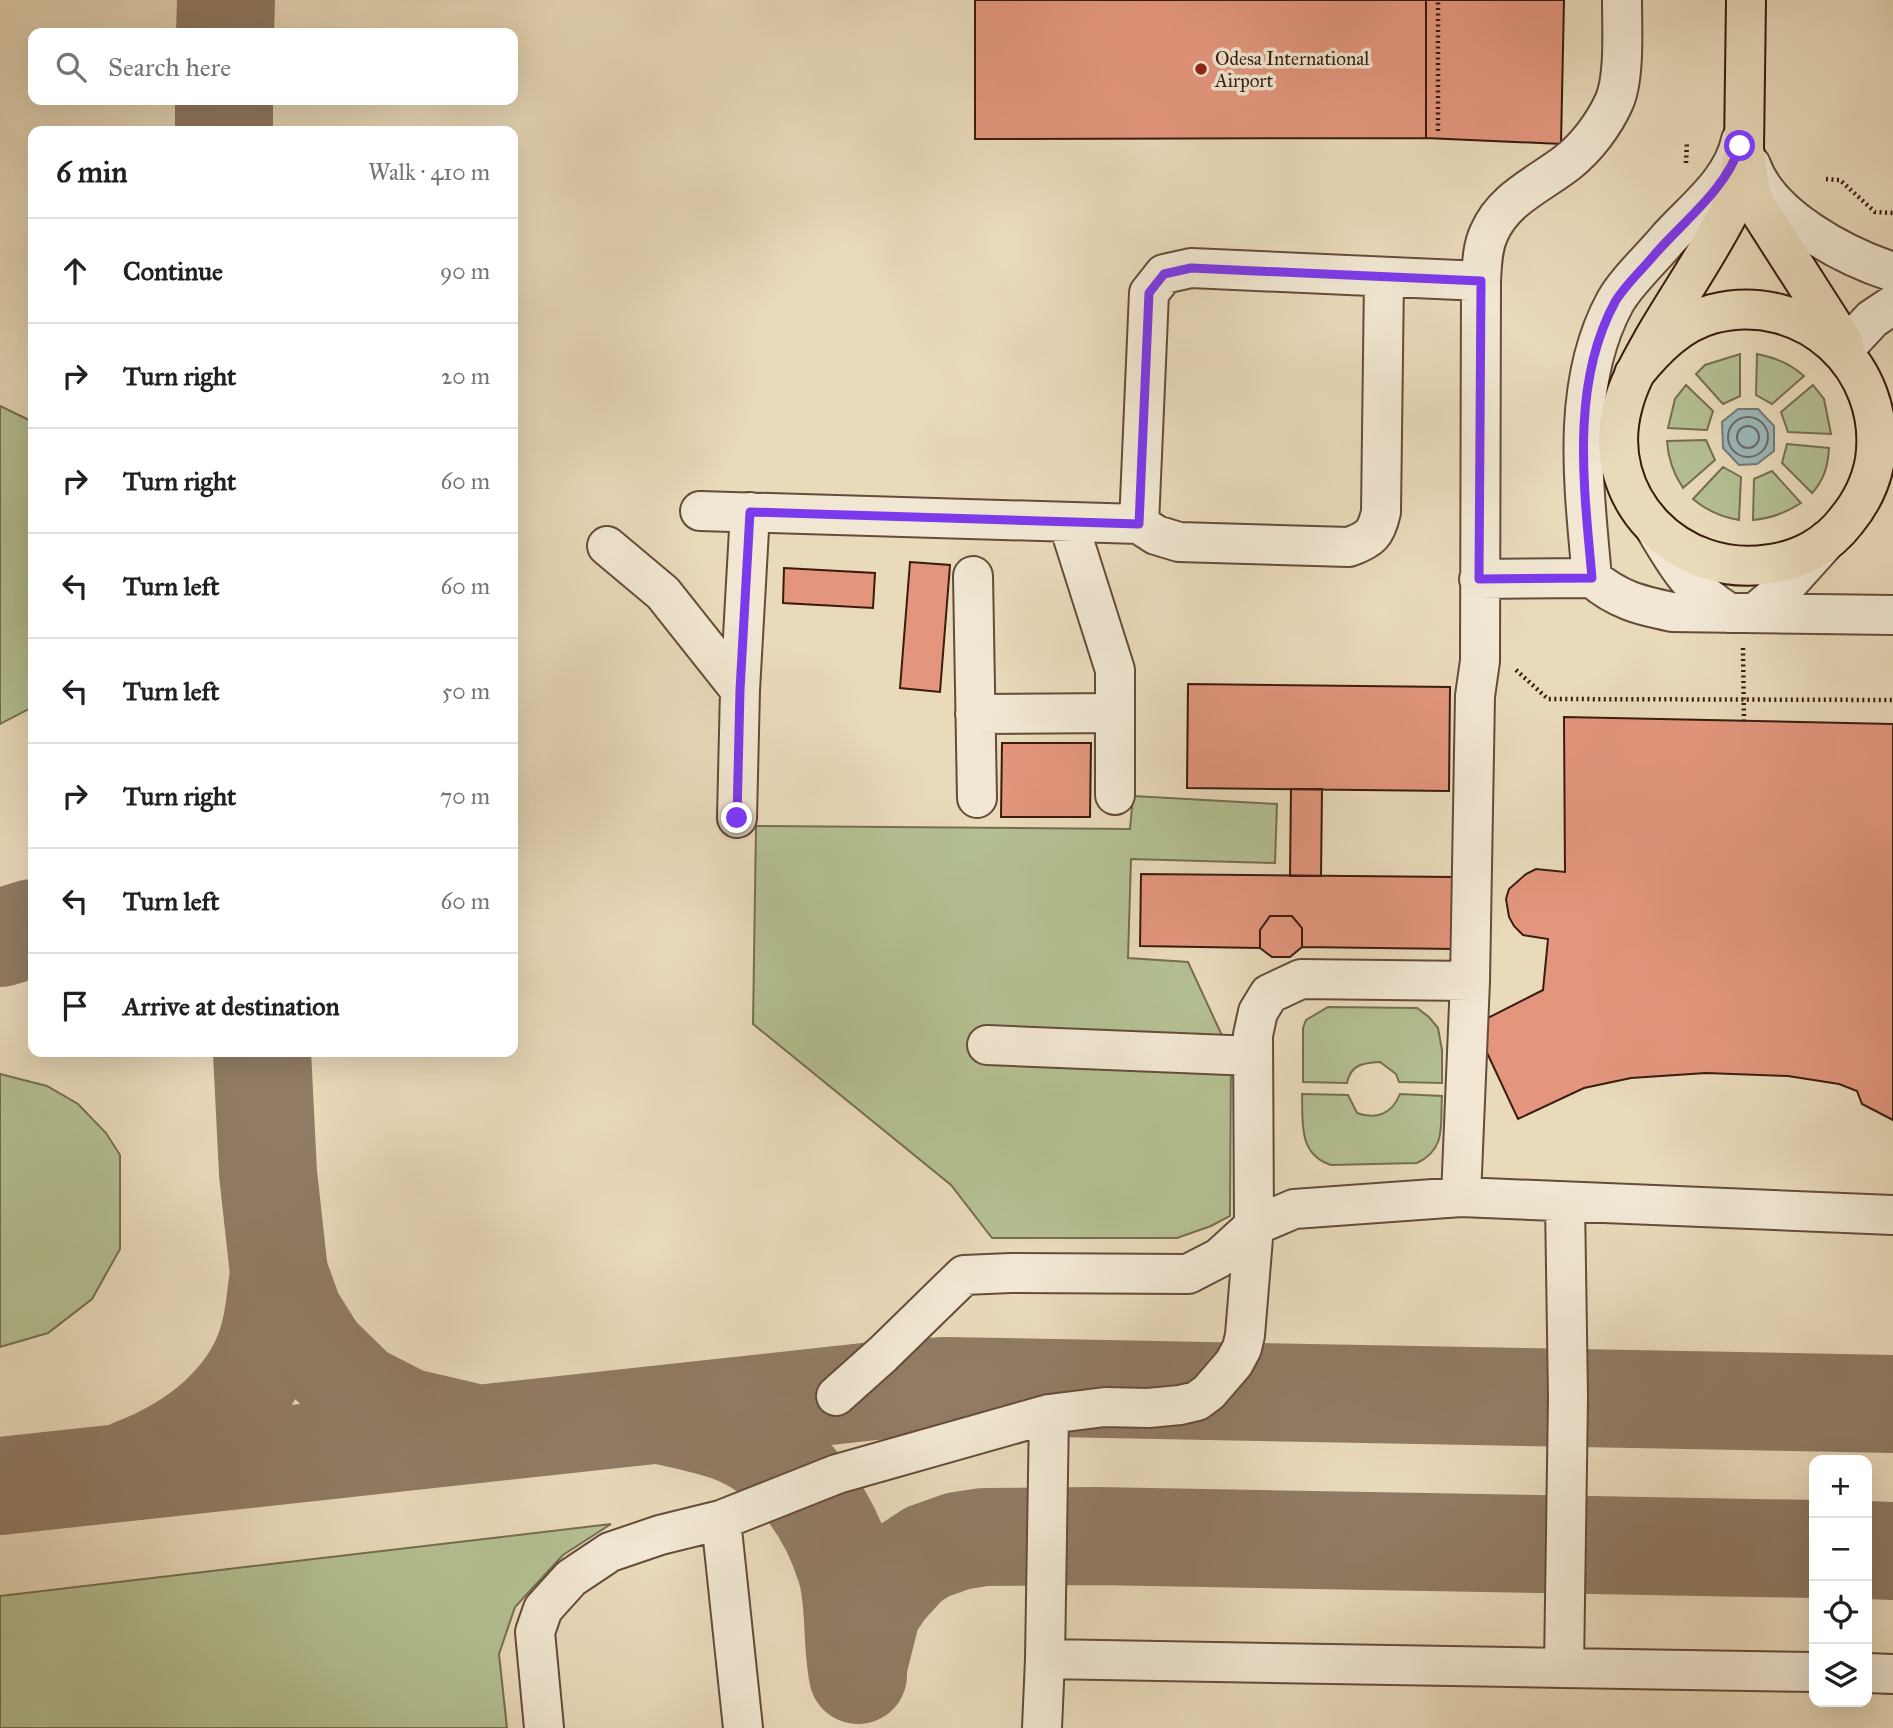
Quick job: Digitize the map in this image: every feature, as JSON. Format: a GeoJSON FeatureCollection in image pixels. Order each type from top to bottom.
{"type":"FeatureCollection","features":[{"type":"Feature","properties":{"kind":"main road"},"geometry":{"type":"LineString","coordinates":[[1744,139],[1751,193],[1757,207],[1854,361],[1872,402],[1877,439],[1884,456],[1859,505],[1839,531],[1814,550],[1786,562],[1747,568],[1712,562],[1684,551],[1656,530],[1634,501],[1622,472],[1618,439],[1622,407],[1634,374],[1727,216],[1737,191],[1744,139],[1745,0]]}},
{"type":"Feature","properties":{"kind":"main road"},"geometry":{"type":"LineString","coordinates":[[1634,374],[1656,348],[1683,327],[1712,314],[1747,310],[1782,314],[1812,327],[1854,361]]}},
{"type":"Feature","properties":{"kind":"lane"},"geometry":{"type":"LineString","coordinates":[[1461,1197],[1471,981],[1475,696],[1480,661],[1481,281],[1488,234],[1500,214],[1521,193],[1569,161],[1593,136],[1615,100],[1620,73],[1622,0]]}},
{"type":"Feature","properties":{"kind":"lane"},"geometry":{"type":"LineString","coordinates":[[1744,139],[1754,174],[1774,202],[1831,245],[1860,261],[1893,272]]}},
{"type":"Feature","properties":{"kind":"lane"},"geometry":{"type":"LineString","coordinates":[[1592,578],[1587,519],[1586,389],[1597,341],[1616,299],[1728,173],[1744,139]]}},
{"type":"Feature","properties":{"kind":"lane"},"geometry":{"type":"LineString","coordinates":[[1139,524],[1149,293],[1164,274],[1191,268],[1481,281]]}},
{"type":"Feature","properties":{"kind":"lane"},"geometry":{"type":"LineString","coordinates":[[700,511],[1139,524],[1156,535],[1179,542],[1349,547],[1366,541],[1377,528],[1381,512],[1384,278]]}},
{"type":"Feature","properties":{"kind":"lane"},"geometry":{"type":"LineString","coordinates":[[1854,361],[1872,319],[1893,304]]}},
{"type":"Feature","properties":{"kind":"lane"},"geometry":{"type":"LineString","coordinates":[[737,818],[740,690],[750,512]]}},
{"type":"Feature","properties":{"kind":"lane"},"geometry":{"type":"LineString","coordinates":[[1068,522],[1115,670],[1115,795]]}},
{"type":"Feature","properties":{"kind":"lane"},"geometry":{"type":"LineString","coordinates":[[1656,530],[1682,574],[1705,597],[1742,613]]}},
{"type":"Feature","properties":{"kind":"lane"},"geometry":{"type":"LineString","coordinates":[[1742,613],[1781,591],[1821,545],[1839,531]]}},
{"type":"Feature","properties":{"kind":"lane"},"geometry":{"type":"LineString","coordinates":[[607,546],[663,593],[740,690]]}},
{"type":"Feature","properties":{"kind":"lane"},"geometry":{"type":"LineString","coordinates":[[973,576],[977,798]]}},
{"type":"Feature","properties":{"kind":"lane"},"geometry":{"type":"LineString","coordinates":[[1479,579],[1592,578],[1609,593],[1636,605],[1672,612],[1893,615]]}},
{"type":"Feature","properties":{"kind":"lane"},"geometry":{"type":"LineString","coordinates":[[975,714],[1115,713]]}},
{"type":"Feature","properties":{"kind":"lane"},"geometry":{"type":"LineString","coordinates":[[544,1728],[535,1632],[543,1609],[571,1578],[610,1552],[660,1535],[720,1520],[837,1474],[1049,1414],[1105,1407],[1148,1408],[1180,1405],[1197,1401],[1209,1392],[1234,1363],[1242,1348],[1255,1226],[1253,1035],[1258,1012],[1269,994],[1301,979],[1471,981]]}},
{"type":"Feature","properties":{"kind":"lane"},"geometry":{"type":"LineString","coordinates":[[987,1045],[1253,1056]]}},
{"type":"Feature","properties":{"kind":"lane"},"geometry":{"type":"LineString","coordinates":[[836,1396],[964,1275],[1188,1274],[1219,1258],[1255,1226],[1294,1209],[1461,1197],[1893,1215]]}},
{"type":"Feature","properties":{"kind":"lane"},"geometry":{"type":"LineString","coordinates":[[1564,1668],[1568,1422],[1565,1202]]}},
{"type":"Feature","properties":{"kind":"lane"},"geometry":{"type":"LineString","coordinates":[[1042,1728],[1049,1414]]}},
{"type":"Feature","properties":{"kind":"lane"},"geometry":{"type":"LineString","coordinates":[[720,1520],[743,1728]]}},
{"type":"Feature","properties":{"kind":"lane"},"geometry":{"type":"LineString","coordinates":[[1045,1659],[1809,1672]]}},
{"type":"Feature","properties":{"kind":"lane"},"geometry":{"type":"LineString","coordinates":[[1872,1673],[1893,1674]]}},
{"type":"Feature","properties":{"kind":"path"},"geometry":{"type":"LineString","coordinates":[[1438,0],[1438,131]]}},
{"type":"Feature","properties":{"kind":"path"},"geometry":{"type":"LineString","coordinates":[[1686,170],[1687,141]]}},
{"type":"Feature","properties":{"kind":"path"},"geometry":{"type":"LineString","coordinates":[[1826,179],[1840,180],[1875,212],[1893,213]]}},
{"type":"Feature","properties":{"kind":"path"},"geometry":{"type":"LineString","coordinates":[[1479,638],[1548,699],[1893,700]]}},
{"type":"Feature","properties":{"kind":"green space"},"geometry":{"type":"Polygon","coordinates":[[[1740,354],[1740,396],[1723,404],[1696,374],[1705,365],[1740,354]]]}},
{"type":"Feature","properties":{"kind":"green space"},"geometry":{"type":"Polygon","coordinates":[[[1757,354],[1782,362],[1804,376],[1772,404],[1756,395],[1757,354]]]}},
{"type":"Feature","properties":{"kind":"green space"},"geometry":{"type":"Polygon","coordinates":[[[1686,385],[1713,411],[1707,430],[1668,428],[1675,399],[1686,385]]]}},
{"type":"Feature","properties":{"kind":"green space"},"geometry":{"type":"Polygon","coordinates":[[[1813,385],[1824,399],[1831,434],[1788,432],[1781,412],[1813,385]]]}},
{"type":"Feature","properties":{"kind":"green space"},"geometry":{"type":"Polygon","coordinates":[[[0,406],[28,420],[28,710],[0,724],[0,406]]]}},
{"type":"Feature","properties":{"kind":"green space"},"geometry":{"type":"Polygon","coordinates":[[[1706,440],[1715,460],[1683,488],[1672,466],[1667,441],[1706,440]]]}},
{"type":"Feature","properties":{"kind":"green space"},"geometry":{"type":"Polygon","coordinates":[[[1787,444],[1829,448],[1825,472],[1812,493],[1782,463],[1787,444]]]}},
{"type":"Feature","properties":{"kind":"green space"},"geometry":{"type":"Polygon","coordinates":[[[1723,467],[1741,477],[1739,520],[1714,513],[1693,499],[1723,467]]]}},
{"type":"Feature","properties":{"kind":"green space"},"geometry":{"type":"Polygon","coordinates":[[[1772,471],[1801,503],[1778,515],[1753,520],[1754,479],[1772,471]]]}},
{"type":"Feature","properties":{"kind":"green space"},"geometry":{"type":"Polygon","coordinates":[[[1133,796],[1277,804],[1275,863],[1131,859],[1128,958],[1188,962],[1231,1055],[1230,1216],[1177,1238],[992,1238],[951,1185],[753,1024],[756,826],[1130,829],[1133,796]]]}},
{"type":"Feature","properties":{"kind":"green space"},"geometry":{"type":"Polygon","coordinates":[[[1328,1007],[1417,1008],[1438,1028],[1442,1050],[1442,1083],[1399,1082],[1396,1074],[1380,1062],[1355,1068],[1347,1083],[1303,1082],[1303,1028],[1306,1020],[1328,1007]]]}},
{"type":"Feature","properties":{"kind":"green space"},"geometry":{"type":"Polygon","coordinates":[[[0,1074],[47,1086],[78,1104],[106,1133],[120,1155],[120,1249],[92,1299],[48,1333],[0,1347],[0,1074]]]}},
{"type":"Feature","properties":{"kind":"green space"},"geometry":{"type":"Polygon","coordinates":[[[1302,1094],[1348,1095],[1357,1113],[1371,1116],[1388,1111],[1400,1094],[1442,1096],[1438,1143],[1427,1157],[1417,1163],[1331,1165],[1313,1153],[1304,1136],[1302,1094]]]}},
{"type":"Feature","properties":{"kind":"green space"},"geometry":{"type":"Polygon","coordinates":[[[611,1524],[563,1555],[515,1607],[499,1654],[507,1728],[0,1728],[0,1596],[611,1524]]]}},
{"type":"Feature","properties":{"kind":"water"},"geometry":{"type":"Polygon","coordinates":[[[1738,409],[1758,409],[1774,426],[1774,451],[1757,464],[1739,465],[1723,448],[1722,422],[1738,409]]]}},
{"type":"Feature","properties":{"kind":"building","name":"Odesa International Airport"},"geometry":{"type":"Polygon","coordinates":[[[975,0],[1426,0],[1426,138],[975,139],[975,0]]]}},
{"type":"Feature","properties":{"kind":"building"},"geometry":{"type":"Polygon","coordinates":[[[1426,0],[1564,0],[1561,144],[1426,138],[1426,0]]]}},
{"type":"Feature","properties":{"kind":"building"},"geometry":{"type":"Polygon","coordinates":[[[910,562],[950,565],[940,692],[900,688],[910,562]]]}},
{"type":"Feature","properties":{"kind":"building"},"geometry":{"type":"Polygon","coordinates":[[[784,568],[875,573],[873,608],[783,603],[784,568]]]}},
{"type":"Feature","properties":{"kind":"building"},"geometry":{"type":"Polygon","coordinates":[[[1188,684],[1450,687],[1449,791],[1187,788],[1188,684]]]}},
{"type":"Feature","properties":{"kind":"building"},"geometry":{"type":"Polygon","coordinates":[[[1564,717],[1893,724],[1893,1120],[1862,1104],[1857,1091],[1839,1084],[1788,1076],[1706,1073],[1631,1078],[1584,1088],[1518,1119],[1474,1025],[1543,990],[1548,939],[1523,935],[1509,917],[1506,899],[1509,889],[1536,869],[1565,872],[1564,717]]]}},
{"type":"Feature","properties":{"kind":"building"},"geometry":{"type":"Polygon","coordinates":[[[1002,743],[1091,743],[1090,817],[1001,817],[1002,743]]]}},
{"type":"Feature","properties":{"kind":"building"},"geometry":{"type":"Polygon","coordinates":[[[1291,789],[1322,789],[1321,876],[1290,876],[1291,789]]]}},
{"type":"Feature","properties":{"kind":"building"},"geometry":{"type":"Polygon","coordinates":[[[1141,874],[1453,877],[1454,949],[1302,947],[1302,928],[1292,916],[1270,916],[1260,930],[1260,948],[1140,946],[1141,874]]]}},
{"type":"Feature","properties":{"kind":"building"},"geometry":{"type":"Polygon","coordinates":[[[1270,916],[1292,916],[1302,928],[1302,947],[1290,957],[1272,957],[1260,948],[1260,930],[1270,916]]]}},
{"type":"Feature","properties":{"kind":"taxiway"},"geometry":{"type":"LineString","coordinates":[[225,28],[226,0]]}},
{"type":"Feature","properties":{"kind":"taxiway"},"geometry":{"type":"LineString","coordinates":[[224,105],[224,126]]}},
{"type":"Feature","properties":{"kind":"taxiway"},"geometry":{"type":"LineString","coordinates":[[0,938],[28,930]]}},
{"type":"Feature","properties":{"kind":"taxiway"},"geometry":{"type":"LineString","coordinates":[[262,1057],[268,1173],[279,1273]]}},
{"type":"Feature","properties":{"kind":"taxiway"},"geometry":{"type":"LineString","coordinates":[[132,1468],[177,1447],[198,1433],[235,1399],[262,1356],[272,1325],[279,1273],[294,1315],[318,1353],[359,1393],[406,1417],[466,1431]]}},
{"type":"Feature","properties":{"kind":"taxiway"},"geometry":{"type":"LineString","coordinates":[[0,1486],[874,1391],[946,1386],[1893,1404]]}},
{"type":"Feature","properties":{"kind":"taxiway"},"geometry":{"type":"LineString","coordinates":[[666,1416],[728,1432],[750,1442],[787,1469],[803,1487],[828,1526],[846,1569],[858,1675]]}},
{"type":"Feature","properties":{"kind":"taxiway"},"geometry":{"type":"LineString","coordinates":[[857,1670],[872,1610],[886,1589],[909,1564],[927,1552],[958,1541],[984,1537],[1097,1536],[1809,1549]]}},
{"type":"Feature","properties":{"kind":"taxiway"},"geometry":{"type":"LineString","coordinates":[[1872,1550],[1893,1551]]}},
{"type":"Feature","properties":{"kind":"place","name":"Odesa International Airport"},"geometry":{"type":"Point","coordinates":[1201,69]}},
{"type":"Feature","properties":{"kind":"route"},"geometry":{"type":"LineString","coordinates":[[737,818],[740,690],[750,512],[1139,524],[1149,293],[1164,274],[1191,268],[1481,281],[1479,579],[1592,578],[1587,519],[1586,389],[1597,341],[1616,299],[1720,184],[1740,146]]}}]}
